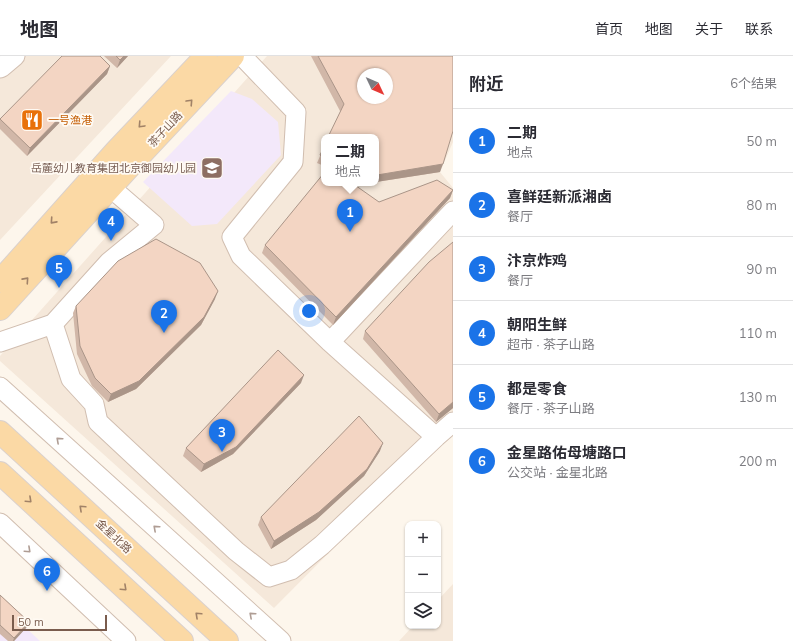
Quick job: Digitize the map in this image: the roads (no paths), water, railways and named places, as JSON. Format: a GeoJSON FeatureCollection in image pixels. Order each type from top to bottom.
{"type":"FeatureCollection","features":[{"type":"Feature","properties":{"kind":"main road","name":"茶子山路"},"geometry":{"type":"LineString","coordinates":[[0,281],[116,151],[206,56]]}},
{"type":"Feature","properties":{"kind":"main road","name":"茶子山路"},"geometry":{"type":"LineString","coordinates":[[0,309],[233,56]]}},
{"type":"Feature","properties":{"kind":"main road","name":"金星北路"},"geometry":{"type":"LineString","coordinates":[[0,432],[227,641]]}},
{"type":"Feature","properties":{"kind":"main road"},"geometry":{"type":"LineString","coordinates":[[0,474],[182,641]]}},
{"type":"Feature","properties":{"kind":"street"},"geometry":{"type":"LineString","coordinates":[[0,68],[2,68],[15,56]]}},
{"type":"Feature","properties":{"kind":"street"},"geometry":{"type":"LineString","coordinates":[[242,56],[296,112],[293,162],[232,237],[241,256],[330,342],[436,437]]}},
{"type":"Feature","properties":{"kind":"street"},"geometry":{"type":"LineString","coordinates":[[0,342],[53,324],[109,262],[154,225],[110,188]]}},
{"type":"Feature","properties":{"kind":"street"},"geometry":{"type":"LineString","coordinates":[[330,342],[453,211]]}},
{"type":"Feature","properties":{"kind":"street"},"geometry":{"type":"LineString","coordinates":[[53,324],[72,379],[94,404],[98,422],[236,552],[269,577],[291,570],[322,545],[453,422]]}},
{"type":"Feature","properties":{"kind":"street"},"geometry":{"type":"LineString","coordinates":[[0,387],[281,641]]}},
{"type":"Feature","properties":{"kind":"street"},"geometry":{"type":"LineString","coordinates":[[0,523],[126,641]]}},
{"type":"Feature","properties":{"kind":"place","name":"一号渔港"},"geometry":{"type":"Point","coordinates":[32,120]}},
{"type":"Feature","properties":{"kind":"place","name":"岳麓幼儿教育集团北京御园幼儿园"},"geometry":{"type":"Point","coordinates":[212,168]}},
{"type":"Feature","properties":{"kind":"place","name":"二期"},"geometry":{"type":"Point","coordinates":[350,232]}},
{"type":"Feature","properties":{"kind":"place","name":"朝阳生鲜"},"geometry":{"type":"Point","coordinates":[111,241]}},
{"type":"Feature","properties":{"kind":"place","name":"都是零食"},"geometry":{"type":"Point","coordinates":[59,288]}},
{"type":"Feature","properties":{"kind":"place","name":"喜鲜廷新派湘卤"},"geometry":{"type":"Point","coordinates":[164,333]}},
{"type":"Feature","properties":{"kind":"place","name":"汴京炸鸡"},"geometry":{"type":"Point","coordinates":[222,452]}},
{"type":"Feature","properties":{"kind":"place","name":"金星路佑母塘路口"},"geometry":{"type":"Point","coordinates":[47,591]}}]}
